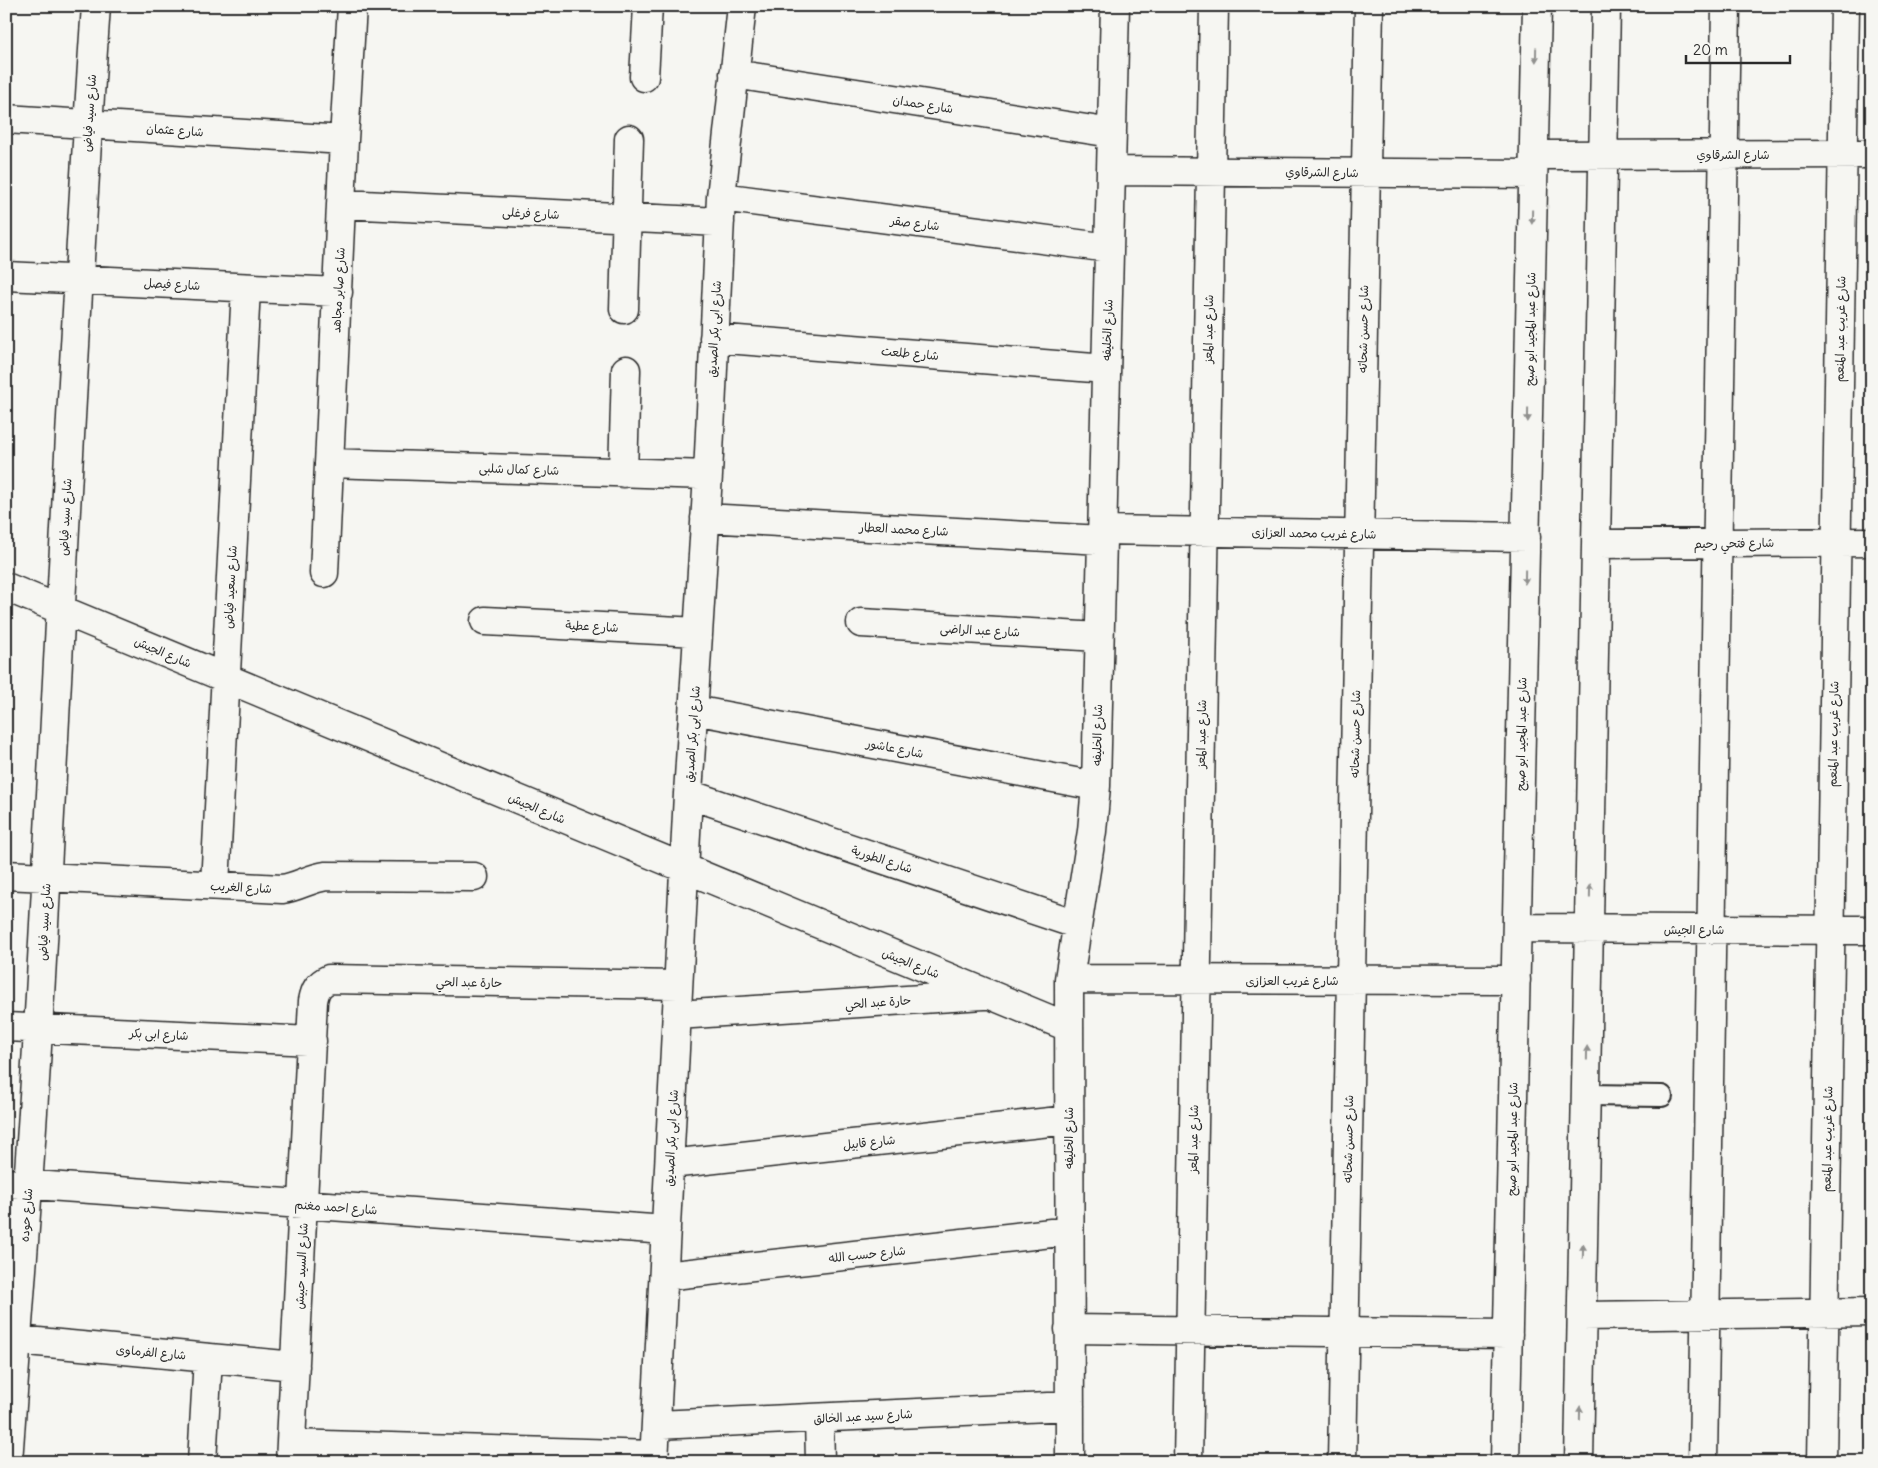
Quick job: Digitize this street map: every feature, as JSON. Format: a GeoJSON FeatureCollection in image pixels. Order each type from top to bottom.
{"type":"FeatureCollection","features":[{"type":"Feature","properties":{"kind":"street","name":"شارع سيد فياض"},"geometry":{"type":"LineString","coordinates":[[38,1029],[78,280],[96,6]]}},
{"type":"Feature","properties":{"kind":"street","name":"شارع صابر مجاهد"},"geometry":{"type":"LineString","coordinates":[[324,573],[352,6]]}},
{"type":"Feature","properties":{"kind":"street"},"geometry":{"type":"LineString","coordinates":[[644,77],[648,6]]}},
{"type":"Feature","properties":{"kind":"street","name":"شارع ابى بكر الصديق"},"geometry":{"type":"LineString","coordinates":[[654,1458],[688,794],[708,475],[720,210],[742,6]]}},
{"type":"Feature","properties":{"kind":"street","name":"شارع الخليفه"},"geometry":{"type":"LineString","coordinates":[[1070,1462],[1069,979],[1076,924],[1092,831],[1096,786],[1115,6]]}},
{"type":"Feature","properties":{"kind":"street","name":"شارع عبد المعز"},"geometry":{"type":"LineString","coordinates":[[1188,1462],[1214,6]]}},
{"type":"Feature","properties":{"kind":"street","name":"شارع حسن شحاته"},"geometry":{"type":"LineString","coordinates":[[1342,1462],[1369,6]]}},
{"type":"Feature","properties":{"kind":"street","name":"شارع عبد المجيد ابو صبح"},"geometry":{"type":"LineString","coordinates":[[1505,1462],[1537,6]]}},
{"type":"Feature","properties":{"kind":"street"},"geometry":{"type":"LineString","coordinates":[[1579,1462],[1606,6]]}},
{"type":"Feature","properties":{"kind":"street"},"geometry":{"type":"LineString","coordinates":[[1703,1462],[1726,6]]}},
{"type":"Feature","properties":{"kind":"street","name":"شارع غريب عبد المنعم"},"geometry":{"type":"LineString","coordinates":[[1822,1462],[1845,6]]}},
{"type":"Feature","properties":{"kind":"street","name":"شارع حمدان"},"geometry":{"type":"LineString","coordinates":[[734,74],[1112,133]]}},
{"type":"Feature","properties":{"kind":"street","name":"شارع عثمان"},"geometry":{"type":"LineString","coordinates":[[6,119],[344,140]]}},
{"type":"Feature","properties":{"kind":"street"},"geometry":{"type":"LineString","coordinates":[[624,309],[629,139]]}},
{"type":"Feature","properties":{"kind":"street","name":"شارع الشرقاوي"},"geometry":{"type":"LineString","coordinates":[[1111,171],[1366,173],[1533,165],[1604,155],[1872,154]]}},
{"type":"Feature","properties":{"kind":"street","name":"شارع فرغلى"},"geometry":{"type":"LineString","coordinates":[[342,204],[627,217],[720,210]]}},
{"type":"Feature","properties":{"kind":"street","name":"شارع صقر"},"geometry":{"type":"LineString","coordinates":[[720,210],[1110,248]]}},
{"type":"Feature","properties":{"kind":"street","name":"شارع فيصل"},"geometry":{"type":"LineString","coordinates":[[6,276],[338,292]]}},
{"type":"Feature","properties":{"kind":"street","name":"شارع سعيد فياض"},"geometry":{"type":"LineString","coordinates":[[215,885],[246,288]]}},
{"type":"Feature","properties":{"kind":"street","name":"شارع طلعت"},"geometry":{"type":"LineString","coordinates":[[714,338],[1106,369]]}},
{"type":"Feature","properties":{"kind":"street"},"geometry":{"type":"LineString","coordinates":[[623,473],[626,370]]}},
{"type":"Feature","properties":{"kind":"street","name":"شارع كمال شلبى"},"geometry":{"type":"LineString","coordinates":[[329,463],[708,475]]}},
{"type":"Feature","properties":{"kind":"street","name":"شارع محمد العطار"},"geometry":{"type":"LineString","coordinates":[[705,518],[1102,535]]}},
{"type":"Feature","properties":{"kind":"street","name":"شارع غريب محمد العزازى"},"geometry":{"type":"LineString","coordinates":[[1102,535],[1204,532],[1526,537]]}},
{"type":"Feature","properties":{"kind":"street","name":"شارع فتحي رحيم"},"geometry":{"type":"LineString","coordinates":[[1596,544],[1872,542]]}},
{"type":"Feature","properties":{"kind":"street","name":"شارع الجيش"},"geometry":{"type":"LineString","coordinates":[[6,587],[1068,1027]]}},
{"type":"Feature","properties":{"kind":"street","name":"شارع عطية"},"geometry":{"type":"LineString","coordinates":[[485,621],[698,632]]}},
{"type":"Feature","properties":{"kind":"street","name":"شارع عبد الراضى"},"geometry":{"type":"LineString","coordinates":[[861,623],[1099,637]]}},
{"type":"Feature","properties":{"kind":"street","name":"شارع عاشور"},"geometry":{"type":"LineString","coordinates":[[694,710],[1096,786]]}},
{"type":"Feature","properties":{"kind":"street","name":"شارع الطورية"},"geometry":{"type":"LineString","coordinates":[[688,794],[1076,924]]}},
{"type":"Feature","properties":{"kind":"street","name":"شارع الغريب"},"geometry":{"type":"LineString","coordinates":[[6,875],[282,889],[326,876],[474,877]]}},
{"type":"Feature","properties":{"kind":"street","name":"شارع الجيش"},"geometry":{"type":"LineString","coordinates":[[1517,928],[1872,930]]}},
{"type":"Feature","properties":{"kind":"street","name":"حارة عبد الحي"},"geometry":{"type":"LineString","coordinates":[[312,1041],[315,992],[320,984],[329,979],[678,985]]}},
{"type":"Feature","properties":{"kind":"street","name":"شارع غريب العزازى"},"geometry":{"type":"LineString","coordinates":[[1069,979],[1516,980]]}},
{"type":"Feature","properties":{"kind":"street","name":"حارة عبد الحي"},"geometry":{"type":"LineString","coordinates":[[677,1015],[989,995]]}},
{"type":"Feature","properties":{"kind":"street","name":"شارع ابى بكر"},"geometry":{"type":"LineString","coordinates":[[6,1027],[312,1041]]}},
{"type":"Feature","properties":{"kind":"street","name":"شارع حوده"},"geometry":{"type":"LineString","coordinates":[[8,1462],[18,1184],[38,1029]]}},
{"type":"Feature","properties":{"kind":"street","name":"شارع السيد حبيش"},"geometry":{"type":"LineString","coordinates":[[291,1453],[312,1041]]}},
{"type":"Feature","properties":{"kind":"street","name":"شارع قابيل"},"geometry":{"type":"LineString","coordinates":[[670,1164],[1068,1120]]}},
{"type":"Feature","properties":{"kind":"street","name":"شارع احمد مغنم"},"geometry":{"type":"LineString","coordinates":[[18,1184],[666,1230]]}},
{"type":"Feature","properties":{"kind":"street","name":"شارع حسب الله"},"geometry":{"type":"LineString","coordinates":[[664,1276],[1069,1231]]}},
{"type":"Feature","properties":{"kind":"street"},"geometry":{"type":"LineString","coordinates":[[1582,1316],[1872,1312]]}},
{"type":"Feature","properties":{"kind":"street"},"geometry":{"type":"LineString","coordinates":[[1069,1328],[1508,1334]]}},
{"type":"Feature","properties":{"kind":"street","name":"شارع الفرماوى"},"geometry":{"type":"LineString","coordinates":[[12,1340],[296,1366]]}},
{"type":"Feature","properties":{"kind":"street"},"geometry":{"type":"LineString","coordinates":[[202,1462],[208,1358]]}},
{"type":"Feature","properties":{"kind":"street","name":"شارع سيد عبد الخالق"},"geometry":{"type":"LineString","coordinates":[[657,1425],[1070,1406]]}},
{"type":"Feature","properties":{"kind":"street"},"geometry":{"type":"LineString","coordinates":[[819,1418],[820,1462]]}},
{"type":"Feature","properties":{"kind":"street"},"geometry":{"type":"LineString","coordinates":[[291,1453],[654,1458]]}},
{"type":"Feature","properties":{"kind":"lane"},"geometry":{"type":"LineString","coordinates":[[1586,1095],[1662,1096]]}}]}
